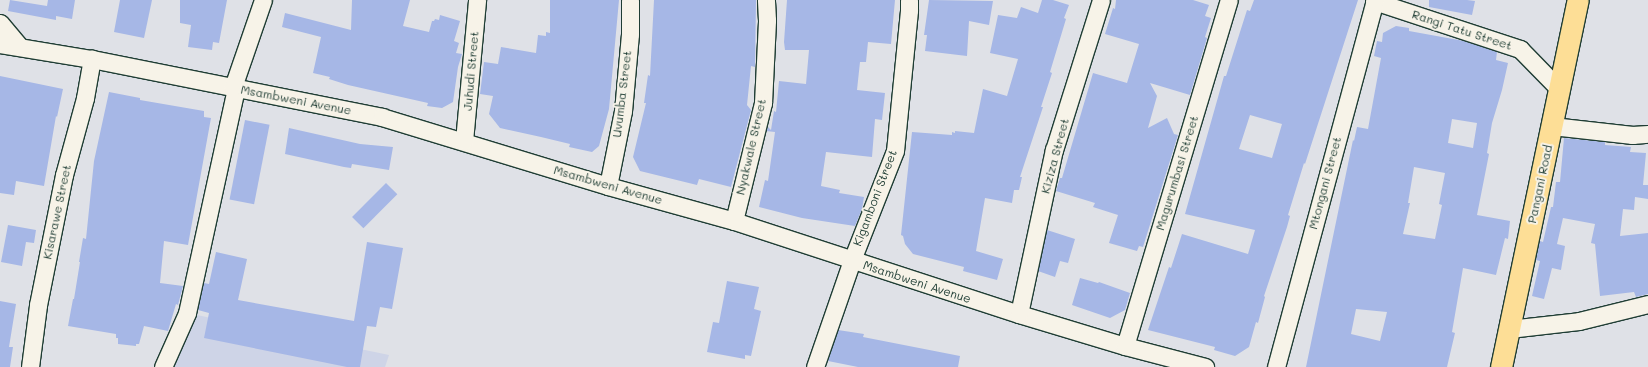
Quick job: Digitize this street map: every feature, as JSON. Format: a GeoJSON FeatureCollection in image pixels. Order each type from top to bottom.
{"type":"FeatureCollection","features":[{"type":"Feature","properties":{"kind":"main road","name":"Pangani Road"},"geometry":{"type":"LineString","coordinates":[[1501,367],[1552,126],[1558,88],[1578,0]]}},
{"type":"Feature","properties":{"kind":"street"},"geometry":{"type":"LineString","coordinates":[[163,367],[187,313],[234,87],[263,0]]}},
{"type":"Feature","properties":{"kind":"street","name":"Juhudi Street"},"geometry":{"type":"LineString","coordinates":[[464,141],[477,0]]}},
{"type":"Feature","properties":{"kind":"street","name":"Uvumba Street"},"geometry":{"type":"LineString","coordinates":[[608,186],[622,111],[630,34],[630,0]]}},
{"type":"Feature","properties":{"kind":"street","name":"Nyakwale Street"},"geometry":{"type":"LineString","coordinates":[[734,221],[763,103],[767,20],[766,0]]}},
{"type":"Feature","properties":{"kind":"street","name":"Kigamboni Street"},"geometry":{"type":"LineString","coordinates":[[815,367],[852,260],[895,151],[909,0]]}},
{"type":"Feature","properties":{"kind":"street","name":"Kiziza Street"},"geometry":{"type":"LineString","coordinates":[[1019,314],[1054,150],[1101,0]]}},
{"type":"Feature","properties":{"kind":"street","name":"Magurumbasi Street"},"geometry":{"type":"LineString","coordinates":[[1125,346],[1228,0]]}},
{"type":"Feature","properties":{"kind":"street","name":"Rangi Tatu Street"},"geometry":{"type":"LineString","coordinates":[[1374,1],[1520,49],[1558,88]]}},
{"type":"Feature","properties":{"kind":"street","name":"Mtongani Street"},"geometry":{"type":"LineString","coordinates":[[1276,367],[1374,1]]}},
{"type":"Feature","properties":{"kind":"street"},"geometry":{"type":"LineString","coordinates":[[0,23],[20,47]]}},
{"type":"Feature","properties":{"kind":"street","name":"Msambweni Avenue"},"geometry":{"type":"LineString","coordinates":[[0,44],[92,59],[382,117],[608,186],[734,221],[1019,314],[1125,346],[1205,367]]}},
{"type":"Feature","properties":{"kind":"street","name":"Kisarawe Street"},"geometry":{"type":"LineString","coordinates":[[30,367],[38,305],[64,175],[85,98],[92,59]]}},
{"type":"Feature","properties":{"kind":"street"},"geometry":{"type":"LineString","coordinates":[[1552,126],[1632,135],[1648,134]]}},
{"type":"Feature","properties":{"kind":"street"},"geometry":{"type":"LineString","coordinates":[[1509,329],[1579,321],[1648,304]]}},
{"type":"Feature","properties":{"kind":"shaded area"},"geometry":{"type":"Polygon","coordinates":[[[192,314],[389,355],[385,367],[174,367],[192,314]]]}},
{"type":"Feature","properties":{"kind":"building"},"geometry":{"type":"Polygon","coordinates":[[[10,0],[47,6],[48,0],[75,0],[72,19],[56,16],[56,20],[8,11],[10,0]]]}},
{"type":"Feature","properties":{"kind":"building"},"geometry":{"type":"Polygon","coordinates":[[[120,0],[152,0],[144,38],[114,32],[120,0]]]}},
{"type":"Feature","properties":{"kind":"building"},"geometry":{"type":"Polygon","coordinates":[[[180,0],[227,0],[219,43],[213,42],[212,50],[188,47],[191,25],[180,23],[180,0]]]}},
{"type":"Feature","properties":{"kind":"building"},"geometry":{"type":"Polygon","coordinates":[[[352,0],[410,0],[403,26],[429,32],[432,21],[435,19],[439,20],[440,15],[460,21],[454,41],[459,43],[456,53],[462,54],[458,67],[453,102],[442,108],[427,106],[428,103],[348,85],[329,79],[330,77],[313,73],[321,37],[282,27],[285,13],[351,30],[352,0]]]}},
{"type":"Feature","properties":{"kind":"building"},"geometry":{"type":"Polygon","coordinates":[[[550,0],[619,0],[609,109],[599,146],[592,152],[569,147],[570,144],[500,128],[489,114],[493,96],[480,94],[484,62],[498,64],[501,47],[536,53],[538,35],[546,36],[546,32],[550,33],[550,0]]]}},
{"type":"Feature","properties":{"kind":"building"},"geometry":{"type":"Polygon","coordinates":[[[654,0],[756,0],[755,67],[751,66],[747,105],[751,110],[731,187],[699,179],[697,185],[640,171],[633,157],[646,103],[644,103],[648,75],[650,76],[654,0]]]}},
{"type":"Feature","properties":{"kind":"building"},"geometry":{"type":"Polygon","coordinates":[[[787,0],[895,0],[891,44],[868,42],[866,62],[860,62],[857,90],[885,93],[882,120],[875,119],[872,157],[826,152],[821,186],[840,190],[839,193],[864,197],[862,209],[855,226],[802,218],[759,207],[765,180],[768,181],[775,132],[766,131],[768,127],[771,130],[774,111],[776,112],[779,81],[806,84],[809,50],[785,50],[784,42],[787,0]]]}},
{"type":"Feature","properties":{"kind":"building"},"geometry":{"type":"Polygon","coordinates":[[[929,0],[993,1],[989,25],[969,21],[967,56],[925,51],[927,35],[924,35],[929,0]]]}},
{"type":"Feature","properties":{"kind":"building"},"geometry":{"type":"Polygon","coordinates":[[[1042,0],[1053,0],[1069,5],[1064,18],[1066,19],[1050,72],[1052,73],[1041,107],[1043,107],[1020,177],[1022,177],[1019,190],[1014,190],[1012,203],[985,198],[976,251],[1003,259],[997,280],[963,271],[964,267],[913,254],[905,244],[903,236],[901,235],[912,132],[952,135],[952,132],[955,133],[955,131],[974,133],[983,89],[1007,96],[1018,59],[990,53],[998,15],[1017,18],[1021,7],[1038,13],[1042,0]]]}},
{"type":"Feature","properties":{"kind":"building"},"geometry":{"type":"Polygon","coordinates":[[[1116,0],[1193,0],[1209,5],[1205,16],[1211,18],[1205,37],[1207,38],[1190,95],[1150,83],[1157,96],[1148,128],[1167,118],[1174,134],[1178,135],[1143,247],[1139,246],[1137,251],[1109,243],[1118,215],[1093,207],[1095,203],[1056,191],[1060,178],[1062,178],[1093,73],[1127,83],[1139,44],[1105,34],[1113,8],[1115,9],[1116,0]]]}},
{"type":"Feature","properties":{"kind":"building"},"geometry":{"type":"Polygon","coordinates":[[[1254,0],[1358,0],[1305,164],[1304,163],[1288,215],[1290,216],[1287,227],[1264,296],[1258,323],[1256,322],[1249,347],[1235,356],[1214,350],[1215,347],[1148,330],[1169,267],[1171,268],[1182,234],[1248,254],[1255,230],[1185,214],[1224,76],[1226,76],[1247,10],[1250,11],[1254,0]],[[1250,115],[1239,149],[1272,158],[1282,124],[1250,115]]]}},
{"type":"Feature","properties":{"kind":"building"},"geometry":{"type":"Polygon","coordinates":[[[1429,0],[1475,1],[1472,15],[1429,7],[1429,0]]]}},
{"type":"Feature","properties":{"kind":"building"},"geometry":{"type":"Polygon","coordinates":[[[1396,26],[1409,28],[1409,31],[1464,41],[1497,52],[1496,60],[1508,63],[1492,123],[1487,153],[1489,154],[1477,215],[1510,221],[1508,239],[1505,238],[1496,275],[1463,268],[1452,332],[1455,333],[1447,367],[1306,367],[1353,140],[1354,141],[1357,127],[1368,129],[1381,58],[1374,56],[1377,41],[1382,42],[1383,33],[1396,26]],[[1452,119],[1448,143],[1473,148],[1477,123],[1452,119]],[[1414,167],[1408,203],[1410,203],[1403,234],[1435,239],[1442,205],[1439,204],[1445,173],[1414,167]],[[1356,309],[1351,334],[1380,341],[1387,312],[1356,309]]]}},
{"type":"Feature","properties":{"kind":"building"},"geometry":{"type":"Polygon","coordinates":[[[0,76],[63,89],[57,117],[56,116],[44,186],[16,181],[14,195],[0,193],[0,76]]]}},
{"type":"Feature","properties":{"kind":"building"},"geometry":{"type":"Polygon","coordinates":[[[109,92],[140,98],[140,100],[204,111],[204,117],[211,118],[188,245],[164,241],[160,283],[183,286],[178,305],[176,304],[168,331],[144,326],[139,344],[136,344],[136,346],[118,344],[116,334],[68,326],[74,299],[83,238],[86,239],[94,161],[109,92]]]}},
{"type":"Feature","properties":{"kind":"building"},"geometry":{"type":"Polygon","coordinates":[[[245,120],[270,125],[254,204],[230,200],[245,120]]]}},
{"type":"Feature","properties":{"kind":"building"},"geometry":{"type":"Polygon","coordinates":[[[289,128],[360,144],[393,147],[389,170],[352,164],[351,168],[344,167],[285,154],[289,128]]]}},
{"type":"Feature","properties":{"kind":"building"},"geometry":{"type":"Polygon","coordinates":[[[1564,138],[1605,142],[1605,145],[1631,147],[1630,152],[1646,153],[1643,185],[1648,185],[1648,199],[1635,197],[1634,210],[1623,209],[1620,236],[1648,233],[1648,294],[1636,297],[1634,292],[1600,296],[1595,244],[1591,243],[1595,224],[1563,218],[1557,244],[1565,246],[1561,270],[1552,268],[1544,299],[1532,296],[1540,261],[1536,260],[1540,241],[1543,242],[1551,207],[1553,207],[1556,182],[1560,182],[1564,138]]]}},
{"type":"Feature","properties":{"kind":"building"},"geometry":{"type":"Polygon","coordinates":[[[386,183],[397,194],[363,228],[352,217],[386,183]]]}},
{"type":"Feature","properties":{"kind":"building"},"geometry":{"type":"Polygon","coordinates":[[[8,225],[36,230],[34,243],[26,242],[22,266],[1,262],[8,225]]]}},
{"type":"Feature","properties":{"kind":"building"},"geometry":{"type":"Polygon","coordinates":[[[1047,230],[1075,239],[1068,263],[1060,261],[1055,277],[1038,271],[1047,230]]]}},
{"type":"Feature","properties":{"kind":"building"},"geometry":{"type":"Polygon","coordinates":[[[367,242],[403,248],[392,309],[380,307],[376,327],[367,326],[360,367],[347,367],[204,338],[209,313],[198,310],[204,283],[209,284],[216,252],[247,259],[238,300],[354,321],[367,242]]]}},
{"type":"Feature","properties":{"kind":"building"},"geometry":{"type":"Polygon","coordinates":[[[1080,278],[1099,282],[1130,293],[1125,310],[1110,318],[1072,305],[1080,278]]]}},
{"type":"Feature","properties":{"kind":"building"},"geometry":{"type":"Polygon","coordinates":[[[727,281],[759,287],[754,309],[761,311],[751,356],[745,355],[745,359],[707,352],[713,322],[719,323],[727,281]]]}},
{"type":"Feature","properties":{"kind":"building"},"geometry":{"type":"Polygon","coordinates":[[[0,301],[16,304],[9,347],[13,347],[10,367],[0,367],[0,301]]]}},
{"type":"Feature","properties":{"kind":"building"},"geometry":{"type":"Polygon","coordinates":[[[838,330],[864,334],[863,337],[960,356],[958,367],[858,367],[828,361],[838,330]]]}}]}
